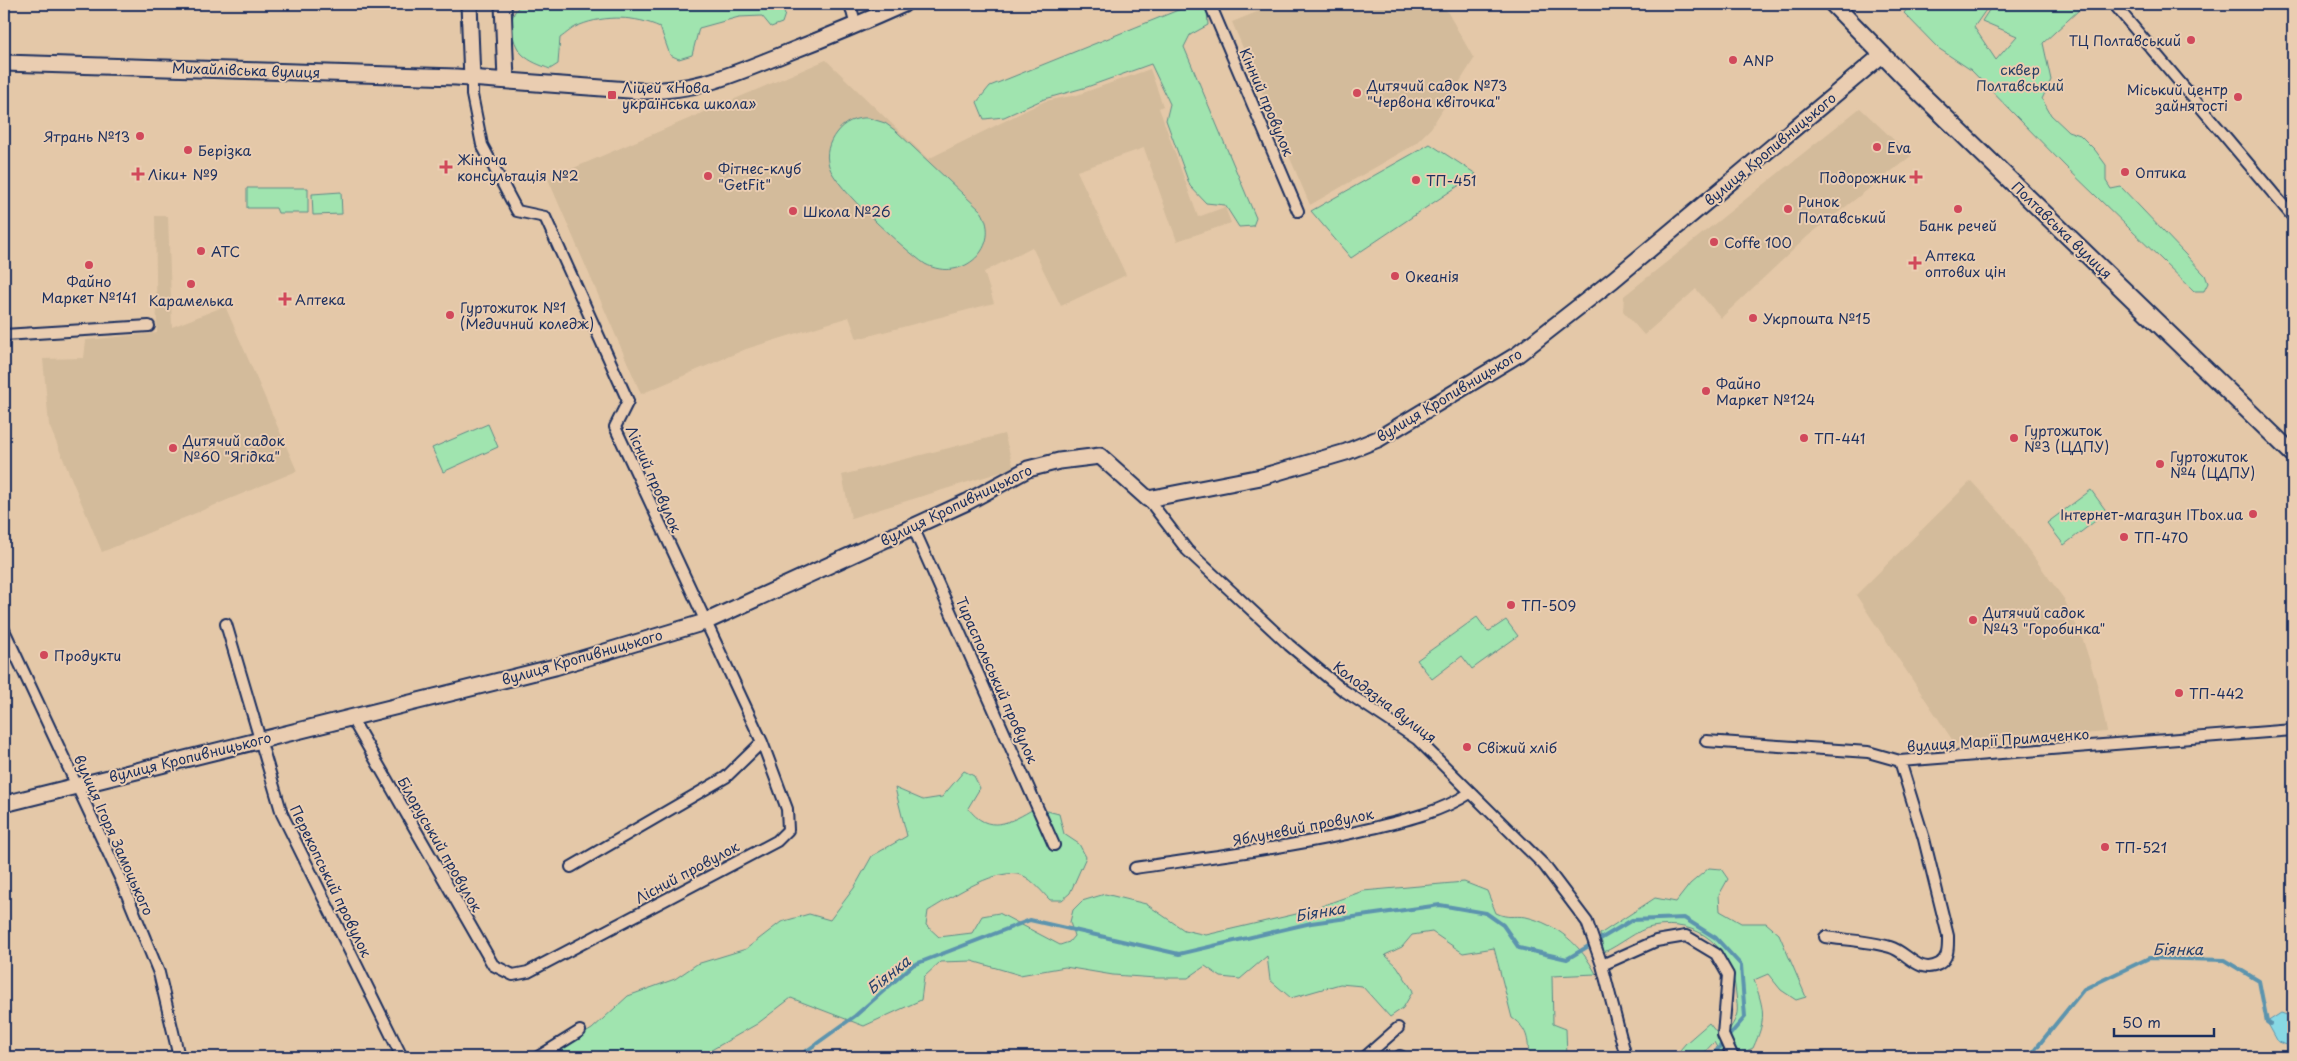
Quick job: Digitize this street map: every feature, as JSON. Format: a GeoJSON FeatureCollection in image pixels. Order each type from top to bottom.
{"type":"FeatureCollection","features":[{"type":"Feature","properties":{"kind":"main road"},"geometry":{"type":"LineString","coordinates":[[469,4],[472,79]]}},
{"type":"Feature","properties":{"kind":"main road"},"geometry":{"type":"LineString","coordinates":[[502,4],[506,80]]}},
{"type":"Feature","properties":{"kind":"main road","name":"Михайлівська вулиця"},"geometry":{"type":"LineString","coordinates":[[4,63],[506,80],[642,91],[689,88],[714,81],[856,26],[904,4]]}},
{"type":"Feature","properties":{"kind":"main road","name":"Полтавська вулиця"},"geometry":{"type":"LineString","coordinates":[[1833,4],[1882,55],[2293,454]]}},
{"type":"Feature","properties":{"kind":"main road","name":"вулиця Кропивницького"},"geometry":{"type":"LineString","coordinates":[[4,804],[351,716],[555,667],[705,622],[967,502],[1028,469],[1059,461],[1100,456],[1148,499],[1262,477],[1346,452],[1386,434],[1517,355],[1613,280],[1882,55]]}},
{"type":"Feature","properties":{"kind":"street"},"geometry":{"type":"LineString","coordinates":[[850,4],[856,26]]}},
{"type":"Feature","properties":{"kind":"street","name":"Кінний провулок"},"geometry":{"type":"LineString","coordinates":[[1210,4],[1298,211]]}},
{"type":"Feature","properties":{"kind":"street"},"geometry":{"type":"LineString","coordinates":[[2114,4],[2293,216]]}},
{"type":"Feature","properties":{"kind":"street","name":"Лісний провулок"},"geometry":{"type":"LineString","coordinates":[[472,79],[472,95],[482,145],[517,211],[545,217],[628,401],[615,427],[762,742],[787,809],[788,830],[777,841],[528,972],[513,975]]}},
{"type":"Feature","properties":{"kind":"street"},"geometry":{"type":"LineString","coordinates":[[4,334],[149,326]]}},
{"type":"Feature","properties":{"kind":"street","name":"Колодязна вулиця"},"geometry":{"type":"LineString","coordinates":[[1148,499],[1186,550],[1289,645],[1342,690],[1417,740],[1544,865],[1581,912],[1590,932],[1601,962],[1626,1057]]}},
{"type":"Feature","properties":{"kind":"street","name":"Тираспольський провулок"},"geometry":{"type":"LineString","coordinates":[[913,527],[1054,845]]}},
{"type":"Feature","properties":{"kind":"street","name":"Перекопський провулок"},"geometry":{"type":"LineString","coordinates":[[226,624],[282,814],[402,1057]]}},
{"type":"Feature","properties":{"kind":"street","name":"вулиця Ігоря Замоцького"},"geometry":{"type":"LineString","coordinates":[[4,630],[121,880],[159,973],[180,1057]]}},
{"type":"Feature","properties":{"kind":"street","name":"Білоруський провулок"},"geometry":{"type":"LineString","coordinates":[[351,716],[494,965],[513,975]]}},
{"type":"Feature","properties":{"kind":"street","name":"вулиця Марії Примаченко"},"geometry":{"type":"LineString","coordinates":[[1706,740],[1868,752],[1900,760],[2293,730]]}},
{"type":"Feature","properties":{"kind":"street"},"geometry":{"type":"LineString","coordinates":[[571,867],[726,776],[762,742]]}},
{"type":"Feature","properties":{"kind":"street"},"geometry":{"type":"LineString","coordinates":[[1825,937],[1892,948],[1923,967],[1935,966],[1942,962],[1948,951],[1948,936],[1924,839],[1900,760]]}},
{"type":"Feature","properties":{"kind":"street","name":"Яблуневий провулок"},"geometry":{"type":"LineString","coordinates":[[1135,868],[1293,845],[1346,835],[1407,820],[1457,802],[1470,794]]}},
{"type":"Feature","properties":{"kind":"street"},"geometry":{"type":"LineString","coordinates":[[1601,962],[1656,941],[1686,936],[1716,954],[1728,975],[1723,1035],[1730,1053]]}},
{"type":"Feature","properties":{"kind":"street"},"geometry":{"type":"LineString","coordinates":[[1365,1057],[1398,1028]]}},
{"type":"Feature","properties":{"kind":"street"},"geometry":{"type":"LineString","coordinates":[[538,1057],[580,1032]]}},
{"type":"Feature","properties":{"kind":"shaded area","name":"Дитячий садок №73 \"Червона квіточка\""},"geometry":{"type":"Polygon","coordinates":[[[1277,4],[1443,4],[1474,59],[1431,128],[1414,145],[1310,205],[1232,22],[1277,4]]]}},
{"type":"Feature","properties":{"kind":"shaded area","name":"Школа №26"},"geometry":{"type":"Polygon","coordinates":[[[826,60],[928,159],[1045,101],[1077,95],[1150,69],[1163,106],[1159,108],[1198,217],[1225,207],[1231,223],[1177,241],[1144,148],[1077,171],[1126,275],[1061,306],[1032,247],[984,272],[994,303],[857,339],[849,317],[746,349],[641,394],[548,179],[826,60]]]}},
{"type":"Feature","properties":{"kind":"shaded area","name":"Ринок Полтавський"},"geometry":{"type":"Polygon","coordinates":[[[1860,108],[1911,156],[1808,236],[1721,318],[1696,289],[1644,335],[1623,311],[1624,296],[1860,108]]]}},
{"type":"Feature","properties":{"kind":"shaded area","name":"Дитячий садок №60 \"Ягідка\""},"geometry":{"type":"Polygon","coordinates":[[[155,216],[168,216],[172,327],[225,306],[297,471],[102,552],[49,425],[43,359],[84,358],[86,340],[157,333],[155,216]]]}},
{"type":"Feature","properties":{"kind":"shaded area"},"geometry":{"type":"Polygon","coordinates":[[[1004,434],[1014,468],[851,518],[842,475],[1004,434]]]}},
{"type":"Feature","properties":{"kind":"shaded area","name":"Дитячий садок №43 \"Горобинка\""},"geometry":{"type":"Polygon","coordinates":[[[1971,481],[2006,519],[2064,599],[2083,640],[2098,687],[2107,732],[1955,744],[1856,595],[1971,481]]]}},
{"type":"Feature","properties":{"kind":"green space"},"geometry":{"type":"Polygon","coordinates":[[[524,4],[778,4],[785,14],[782,23],[771,27],[762,16],[739,17],[699,28],[692,55],[679,59],[670,55],[660,27],[651,23],[620,18],[590,22],[575,27],[560,38],[558,64],[550,69],[525,57],[515,43],[512,20],[514,13],[524,4]]]}},
{"type":"Feature","properties":{"kind":"green space"},"geometry":{"type":"Polygon","coordinates":[[[1193,4],[1207,10],[1208,25],[1190,35],[1184,47],[1256,218],[1253,226],[1239,227],[1225,205],[1206,203],[1190,186],[1166,120],[1170,104],[1151,64],[1087,87],[1044,99],[1004,117],[984,119],[977,102],[990,86],[1193,4]]]}},
{"type":"Feature","properties":{"kind":"green space","name":"сквер Полтавський"},"geometry":{"type":"Polygon","coordinates":[[[1911,4],[1990,4],[1974,27],[1996,60],[2017,36],[1982,21],[1993,4],[2073,4],[2079,10],[2043,43],[2051,80],[2042,99],[2051,115],[2068,131],[2080,135],[2095,150],[2106,165],[2106,181],[2111,189],[2121,187],[2205,275],[2208,283],[2204,291],[2194,291],[2065,166],[1971,70],[1938,48],[1904,13],[1911,4]]]}},
{"type":"Feature","properties":{"kind":"green space"},"geometry":{"type":"Polygon","coordinates":[[[859,118],[869,118],[885,123],[896,131],[981,211],[986,224],[987,237],[983,248],[976,258],[965,265],[953,269],[939,269],[925,264],[871,218],[834,176],[827,157],[828,148],[834,137],[839,129],[851,121],[859,118]]]}},
{"type":"Feature","properties":{"kind":"green space"},"geometry":{"type":"Polygon","coordinates":[[[1430,144],[1476,174],[1351,258],[1311,211],[1430,144]]]}},
{"type":"Feature","properties":{"kind":"green space"},"geometry":{"type":"Polygon","coordinates":[[[247,188],[308,188],[308,213],[278,213],[276,208],[247,208],[247,188]]]}},
{"type":"Feature","properties":{"kind":"green space"},"geometry":{"type":"Polygon","coordinates":[[[341,192],[342,214],[313,215],[312,194],[341,192]]]}},
{"type":"Feature","properties":{"kind":"green space"},"geometry":{"type":"Polygon","coordinates":[[[488,424],[498,447],[443,472],[432,448],[488,424]]]}},
{"type":"Feature","properties":{"kind":"green space"},"geometry":{"type":"Polygon","coordinates":[[[2091,490],[2107,512],[2064,545],[2047,523],[2091,490]]]}},
{"type":"Feature","properties":{"kind":"green space"},"geometry":{"type":"Polygon","coordinates":[[[1477,617],[1488,632],[1506,620],[1518,636],[1472,669],[1462,656],[1432,679],[1417,660],[1477,617]]]}},
{"type":"Feature","properties":{"kind":"green space"},"geometry":{"type":"Polygon","coordinates":[[[964,771],[974,776],[980,788],[968,808],[983,822],[1000,824],[1008,822],[1035,808],[1059,814],[1064,834],[1079,844],[1086,857],[1070,893],[1062,900],[1050,900],[1030,880],[1017,874],[995,876],[971,886],[928,911],[926,925],[939,937],[972,933],[982,916],[999,913],[1060,945],[1069,942],[1074,936],[1070,922],[1073,910],[1082,901],[1105,894],[1146,904],[1184,930],[1206,935],[1305,912],[1363,891],[1464,882],[1487,891],[1496,913],[1537,920],[1558,931],[1584,954],[1596,974],[1552,976],[1553,1024],[1566,1029],[1567,1057],[1529,1057],[1524,1030],[1512,1018],[1494,948],[1463,953],[1432,932],[1412,935],[1402,947],[1385,955],[1397,966],[1413,991],[1403,1008],[1390,1017],[1362,986],[1340,984],[1291,998],[1270,980],[1267,956],[1240,979],[1221,977],[1205,966],[1188,978],[1156,978],[1113,975],[1065,967],[1020,975],[972,961],[940,962],[924,977],[921,1000],[864,1026],[791,998],[757,1024],[699,1057],[545,1057],[592,1029],[628,996],[675,979],[697,964],[746,949],[781,922],[809,914],[830,920],[854,888],[872,856],[907,836],[895,788],[923,800],[942,797],[964,771]]]}},
{"type":"Feature","properties":{"kind":"green space"},"geometry":{"type":"Polygon","coordinates":[[[1709,868],[1721,869],[1728,879],[1719,895],[1720,911],[1741,923],[1766,923],[1779,934],[1806,997],[1796,1000],[1781,990],[1768,974],[1754,980],[1762,1007],[1762,1021],[1753,1048],[1742,1053],[1731,1047],[1720,1053],[1714,1042],[1700,1057],[1674,1057],[1686,1043],[1709,1023],[1716,1032],[1729,1030],[1732,1025],[1737,1013],[1737,1005],[1733,978],[1728,963],[1720,950],[1710,940],[1699,932],[1685,927],[1669,925],[1647,928],[1604,952],[1600,934],[1655,898],[1676,902],[1690,884],[1709,868]]]}},
{"type":"Feature","properties":{"kind":"water"},"geometry":{"type":"Polygon","coordinates":[[[2281,1013],[2293,1017],[2293,1047],[2278,1042],[2267,1022],[2281,1013]]]}},
{"type":"Feature","properties":{"kind":"waterway","name":"Біянка"},"geometry":{"type":"LineString","coordinates":[[798,1057],[855,1016],[913,965],[1030,920],[1179,954],[1311,923],[1440,905],[1486,913],[1503,925],[1519,948],[1567,959],[1632,920],[1684,918],[1716,938],[1741,965],[1745,1017],[1711,1057]]}},
{"type":"Feature","properties":{"kind":"waterway","name":"Біянка"},"geometry":{"type":"LineString","coordinates":[[2029,1057],[2084,989],[2149,958],[2224,960],[2259,981],[2267,1022],[2270,1024]]}},
{"type":"Feature","properties":{"kind":"place","name":"ТЦ Полтавський"},"geometry":{"type":"Point","coordinates":[2191,40]}},
{"type":"Feature","properties":{"kind":"place","name":"ANP"},"geometry":{"type":"Point","coordinates":[1733,60]}},
{"type":"Feature","properties":{"kind":"place","name":"Дитячий садок №73 \"Червона квіточка\""},"geometry":{"type":"Point","coordinates":[1357,93]}},
{"type":"Feature","properties":{"kind":"place","name":"Ліцей «Нова українська школа»"},"geometry":{"type":"Point","coordinates":[612,95]}},
{"type":"Feature","properties":{"kind":"place","name":"Міський центр зайнятості"},"geometry":{"type":"Point","coordinates":[2238,97]}},
{"type":"Feature","properties":{"kind":"place","name":"Ятрань №13"},"geometry":{"type":"Point","coordinates":[140,136]}},
{"type":"Feature","properties":{"kind":"place","name":"Eva"},"geometry":{"type":"Point","coordinates":[1877,147]}},
{"type":"Feature","properties":{"kind":"place","name":"Берізка"},"geometry":{"type":"Point","coordinates":[188,150]}},
{"type":"Feature","properties":{"kind":"place","name":"Жіноча консультація №2"},"geometry":{"type":"Point","coordinates":[446,167]}},
{"type":"Feature","properties":{"kind":"place","name":"Оптика"},"geometry":{"type":"Point","coordinates":[2125,172]}},
{"type":"Feature","properties":{"kind":"place","name":"Ліки+ №9"},"geometry":{"type":"Point","coordinates":[138,174]}},
{"type":"Feature","properties":{"kind":"place","name":"Фітнес-клуб \"GetFit\""},"geometry":{"type":"Point","coordinates":[708,176]}},
{"type":"Feature","properties":{"kind":"place","name":"Подорожник"},"geometry":{"type":"Point","coordinates":[1916,177]}},
{"type":"Feature","properties":{"kind":"place","name":"ТП-451"},"geometry":{"type":"Point","coordinates":[1416,180]}},
{"type":"Feature","properties":{"kind":"place","name":"Ринок Полтавський"},"geometry":{"type":"Point","coordinates":[1788,209]}},
{"type":"Feature","properties":{"kind":"place","name":"Банк речей"},"geometry":{"type":"Point","coordinates":[1958,209]}},
{"type":"Feature","properties":{"kind":"place","name":"Школа №26"},"geometry":{"type":"Point","coordinates":[793,211]}},
{"type":"Feature","properties":{"kind":"place","name":"Coffe 100"},"geometry":{"type":"Point","coordinates":[1714,242]}},
{"type":"Feature","properties":{"kind":"place","name":"АТС"},"geometry":{"type":"Point","coordinates":[201,251]}},
{"type":"Feature","properties":{"kind":"place","name":"Аптека оптових цін"},"geometry":{"type":"Point","coordinates":[1915,263]}},
{"type":"Feature","properties":{"kind":"place","name":"Файно Маркет №141"},"geometry":{"type":"Point","coordinates":[89,265]}},
{"type":"Feature","properties":{"kind":"place","name":"Океанія"},"geometry":{"type":"Point","coordinates":[1395,276]}},
{"type":"Feature","properties":{"kind":"place","name":"Карамелька"},"geometry":{"type":"Point","coordinates":[191,284]}},
{"type":"Feature","properties":{"kind":"place","name":"Аптека"},"geometry":{"type":"Point","coordinates":[285,299]}},
{"type":"Feature","properties":{"kind":"place","name":"Гуртожиток №1 (Медичний коледж)"},"geometry":{"type":"Point","coordinates":[450,315]}},
{"type":"Feature","properties":{"kind":"place","name":"Укрпошта №15"},"geometry":{"type":"Point","coordinates":[1753,318]}},
{"type":"Feature","properties":{"kind":"place","name":"Файно Маркет №124"},"geometry":{"type":"Point","coordinates":[1706,391]}},
{"type":"Feature","properties":{"kind":"place","name":"ТП-441"},"geometry":{"type":"Point","coordinates":[1804,438]}},
{"type":"Feature","properties":{"kind":"place","name":"Гуртожиток №3 (ЦДПУ)"},"geometry":{"type":"Point","coordinates":[2014,438]}},
{"type":"Feature","properties":{"kind":"place","name":"Дитячий садок №60 \"Ягідка\""},"geometry":{"type":"Point","coordinates":[173,448]}},
{"type":"Feature","properties":{"kind":"place","name":"Гуртожиток №4 (ЦДПУ)"},"geometry":{"type":"Point","coordinates":[2160,464]}},
{"type":"Feature","properties":{"kind":"place","name":"Інтернет-магазин ITbox.ua"},"geometry":{"type":"Point","coordinates":[2253,514]}},
{"type":"Feature","properties":{"kind":"place","name":"ТП-470"},"geometry":{"type":"Point","coordinates":[2124,537]}},
{"type":"Feature","properties":{"kind":"place","name":"ТП-509"},"geometry":{"type":"Point","coordinates":[1511,605]}},
{"type":"Feature","properties":{"kind":"place","name":"Дитячий садок №43 \"Горобинка\""},"geometry":{"type":"Point","coordinates":[1973,620]}},
{"type":"Feature","properties":{"kind":"place","name":"Продукти"},"geometry":{"type":"Point","coordinates":[44,655]}},
{"type":"Feature","properties":{"kind":"place","name":"ТП-442"},"geometry":{"type":"Point","coordinates":[2179,693]}},
{"type":"Feature","properties":{"kind":"place","name":"Свіжий хліб"},"geometry":{"type":"Point","coordinates":[1467,747]}},
{"type":"Feature","properties":{"kind":"place","name":"ТП-521"},"geometry":{"type":"Point","coordinates":[2105,847]}}]}
